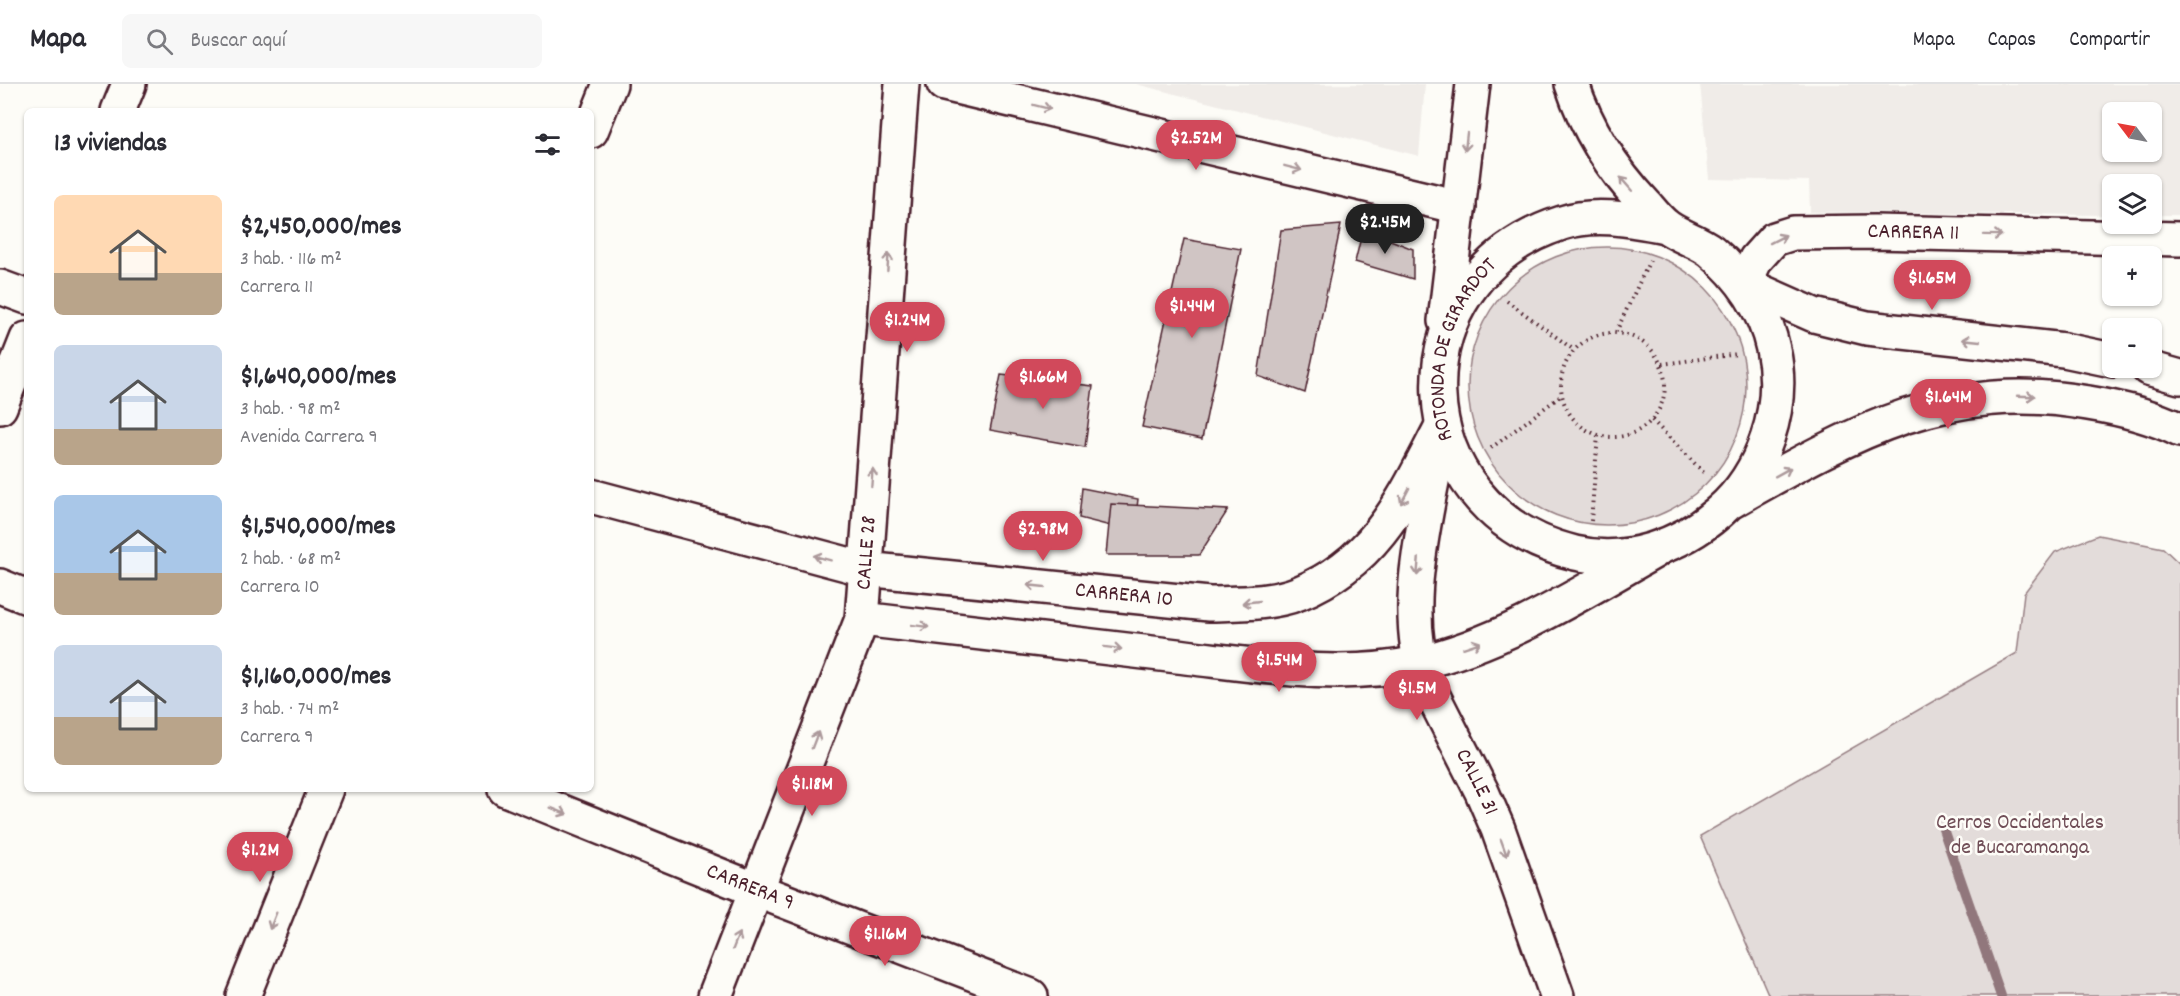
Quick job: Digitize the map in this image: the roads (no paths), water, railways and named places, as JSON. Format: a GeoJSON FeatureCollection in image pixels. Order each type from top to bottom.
{"type":"FeatureCollection","features":[{"type":"Feature","properties":{"kind":"street"},"geometry":{"type":"LineString","coordinates":[[119,108],[129,84]]}},
{"type":"Feature","properties":{"kind":"street"},"geometry":{"type":"LineString","coordinates":[[594,124],[610,84]]}},
{"type":"Feature","properties":{"kind":"street","name":"CALLE 28"},"geometry":{"type":"LineString","coordinates":[[715,996],[862,619],[902,84]]}},
{"type":"Feature","properties":{"kind":"street"},"geometry":{"type":"LineString","coordinates":[[944,84],[1459,207]]}},
{"type":"Feature","properties":{"kind":"street"},"geometry":{"type":"LineString","coordinates":[[1443,346],[1473,84]]}},
{"type":"Feature","properties":{"kind":"street"},"geometry":{"type":"LineString","coordinates":[[1572,84],[1604,152],[1622,180],[1666,226]]}},
{"type":"Feature","properties":{"kind":"street","name":"ROTONDA DE GIRARDOT"},"geometry":{"type":"LineString","coordinates":[[1615,216],[1666,226],[1709,250],[1744,284],[1762,315],[1774,350],[1776,404],[1762,456],[1732,501],[1700,529],[1662,548],[1626,556],[1588,556],[1549,547],[1514,529],[1483,503],[1460,471],[1442,426],[1438,386],[1443,346],[1456,310],[1477,278],[1516,244],[1563,222],[1615,216]]}},
{"type":"Feature","properties":{"kind":"street","name":"CARRERA 11"},"geometry":{"type":"LineString","coordinates":[[1744,284],[1756,259],[1774,239],[1793,233],[1874,232],[2180,239]]}},
{"type":"Feature","properties":{"kind":"street"},"geometry":{"type":"LineString","coordinates":[[1744,284],[1814,315],[1867,328],[2064,350],[2102,358]]}},
{"type":"Feature","properties":{"kind":"street"},"geometry":{"type":"LineString","coordinates":[[0,286],[24,296]]}},
{"type":"Feature","properties":{"kind":"street"},"geometry":{"type":"LineString","coordinates":[[0,407],[24,347]]}},
{"type":"Feature","properties":{"kind":"street"},"geometry":{"type":"LineString","coordinates":[[2162,372],[2180,377]]}},
{"type":"Feature","properties":{"kind":"street"},"geometry":{"type":"LineString","coordinates":[[1732,501],[1804,460],[1882,423],[1931,407],[1981,398],[2059,398],[2130,412],[2180,430]]}},
{"type":"Feature","properties":{"kind":"street","name":"CARRERA 10"},"geometry":{"type":"LineString","coordinates":[[594,497],[865,569],[1209,604],[1252,603],[1298,593],[1336,573],[1366,550],[1395,515],[1442,426]]}},
{"type":"Feature","properties":{"kind":"street","name":"CALLE 31"},"geometry":{"type":"LineString","coordinates":[[1442,426],[1418,562],[1414,622],[1419,663],[1497,829],[1557,996]]}},
{"type":"Feature","properties":{"kind":"street"},"geometry":{"type":"LineString","coordinates":[[862,619],[1300,670],[1386,669],[1419,663],[1486,641],[1572,598],[1662,548]]}},
{"type":"Feature","properties":{"kind":"street"},"geometry":{"type":"LineString","coordinates":[[0,586],[24,596]]}},
{"type":"Feature","properties":{"kind":"street"},"geometry":{"type":"LineString","coordinates":[[243,996],[325,792]]}},
{"type":"Feature","properties":{"kind":"street","name":"CARRERA 9"},"geometry":{"type":"LineString","coordinates":[[512,792],[756,890],[1031,996]]}},
{"type":"Feature","properties":{"kind":"waterway"},"geometry":{"type":"LineString","coordinates":[[1943,829],[2001,996]]}},
{"type":"Feature","properties":{"kind":"park label","name":"Cerros Occidentales de Bucaramanga"},"geometry":{"type":"Point","coordinates":[2020,836]}}]}
